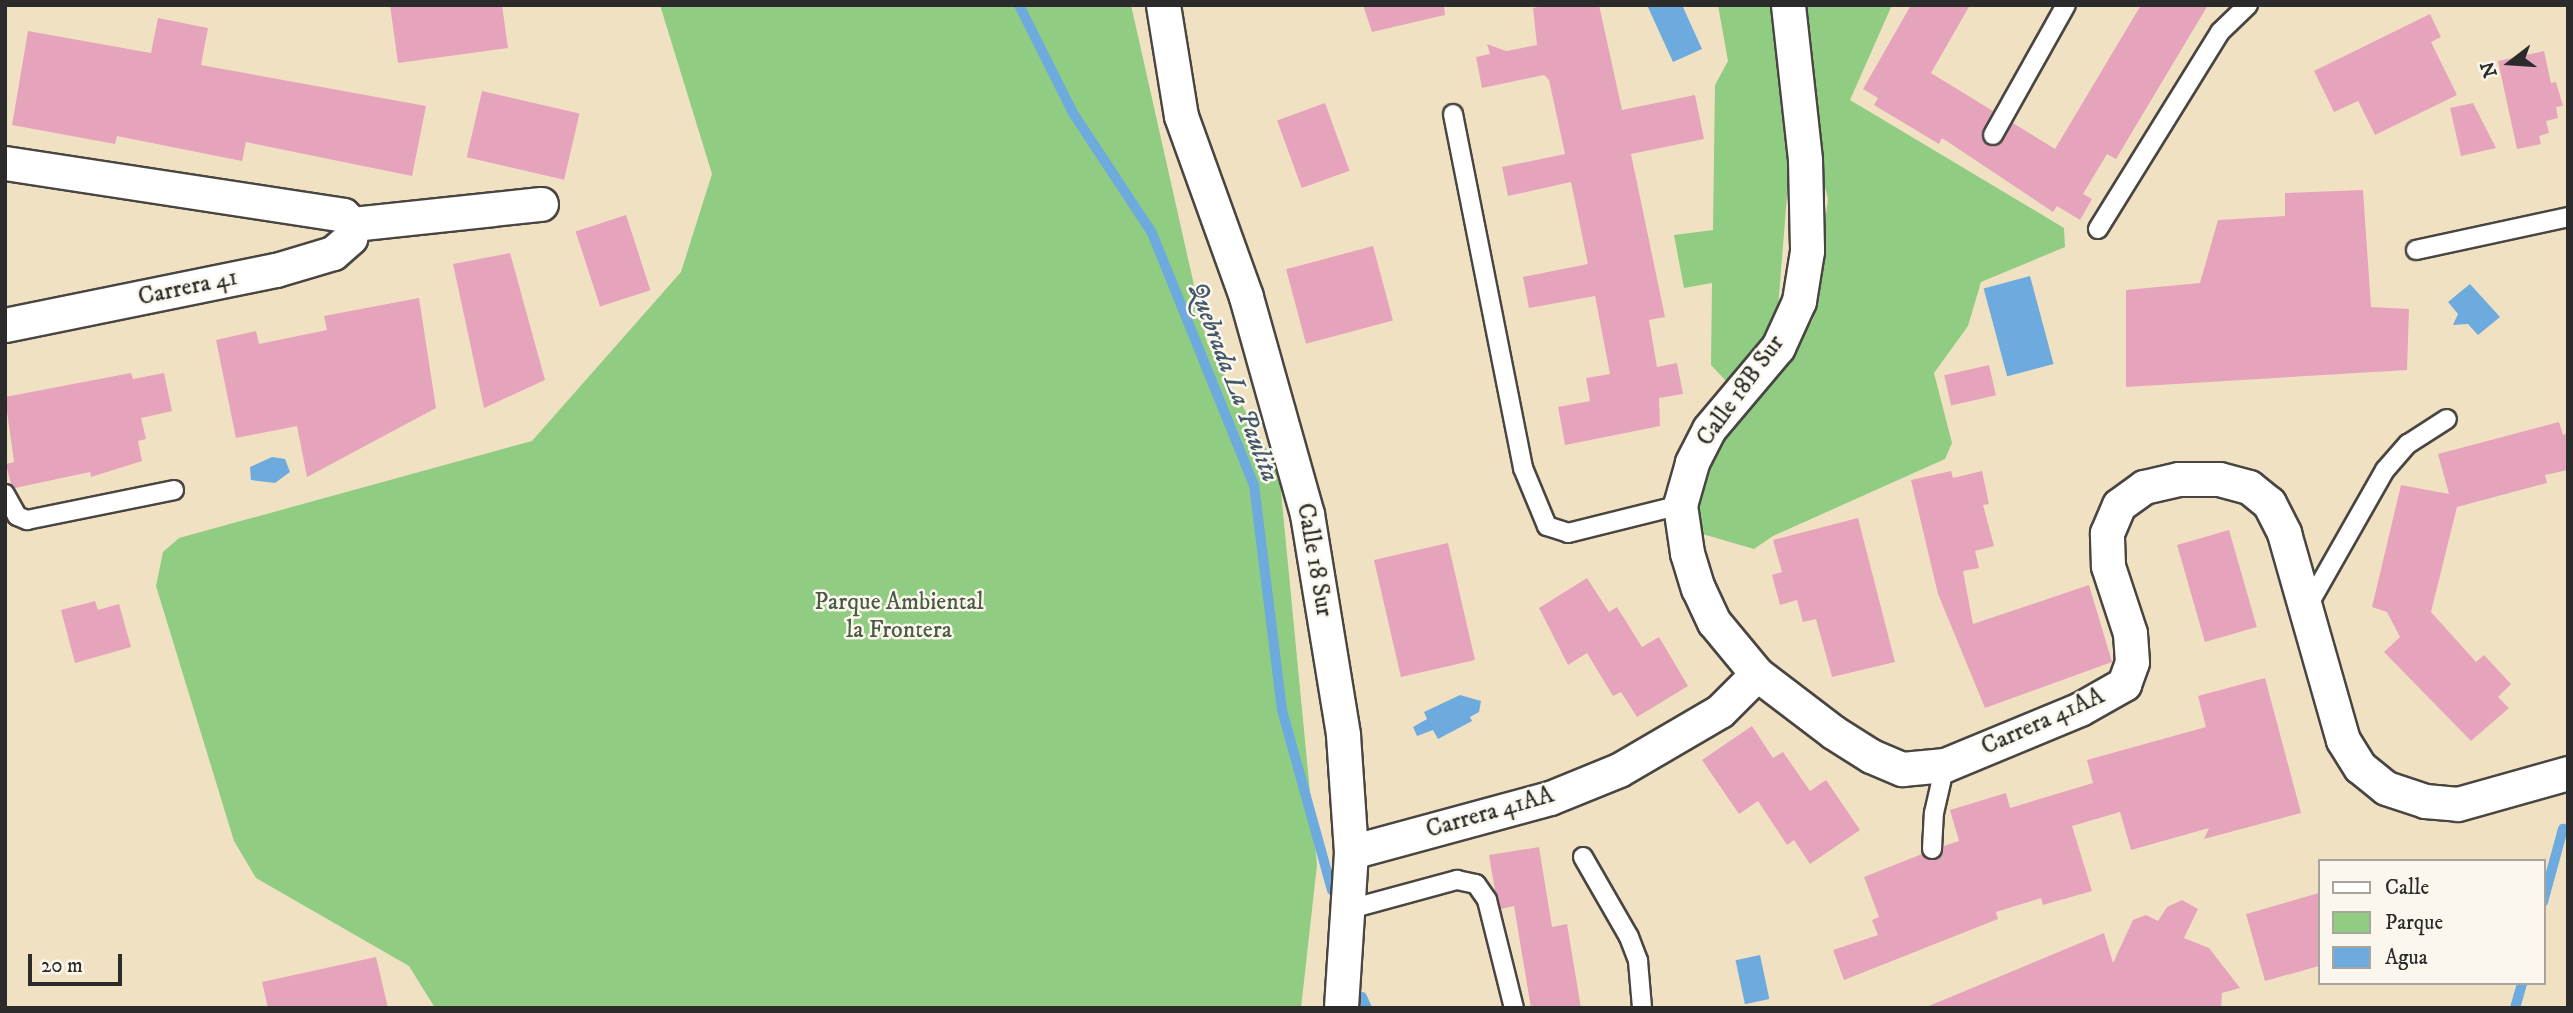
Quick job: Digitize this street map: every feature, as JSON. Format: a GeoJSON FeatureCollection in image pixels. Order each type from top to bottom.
{"type":"FeatureCollection","features":[{"type":"Feature","properties":{"kind":"street","name":"Calle 18 Sur"},"geometry":{"type":"LineString","coordinates":[[1163,5],[1181,116],[1246,297],[1307,514],[1343,735],[1351,852],[1350,909],[1341,1008]]}},
{"type":"Feature","properties":{"kind":"street","name":"Calle 18B Sur"},"geometry":{"type":"LineString","coordinates":[[1757,674],[1714,622],[1698,588],[1687,553],[1680,505],[1692,463],[1709,429],[1778,347],[1799,301],[1807,251],[1805,160],[1787,5]]}},
{"type":"Feature","properties":{"kind":"street"},"geometry":{"type":"LineString","coordinates":[[5,163],[343,215],[353,224],[541,204]]}},
{"type":"Feature","properties":{"kind":"street","name":"Carrera 41"},"geometry":{"type":"LineString","coordinates":[[5,325],[276,270],[332,253],[350,238],[353,224]]}},
{"type":"Feature","properties":{"kind":"street","name":"Carrera 41AA"},"geometry":{"type":"LineString","coordinates":[[1351,852],[1550,798],[1619,770],[1720,711],[1757,674],[1871,756],[1902,769],[1945,765],[2080,709],[2124,684],[2132,662],[2130,633],[2108,566],[2107,533],[2119,505],[2144,487],[2179,479],[2219,479],[2249,487],[2269,503],[2284,533],[2343,740],[2360,767],[2386,788],[2425,802],[2458,804],[2568,773]]}},
{"type":"Feature","properties":{"kind":"lane"},"geometry":{"type":"LineString","coordinates":[[1993,135],[2066,5]]}},
{"type":"Feature","properties":{"kind":"lane"},"geometry":{"type":"LineString","coordinates":[[2098,229],[2220,32],[2248,5]]}},
{"type":"Feature","properties":{"kind":"lane"},"geometry":{"type":"LineString","coordinates":[[1453,114],[1522,468],[1547,526],[1568,533],[1680,505]]}},
{"type":"Feature","properties":{"kind":"lane"},"geometry":{"type":"LineString","coordinates":[[2416,250],[2568,217]]}},
{"type":"Feature","properties":{"kind":"lane"},"geometry":{"type":"LineString","coordinates":[[2305,611],[2385,470],[2408,443],[2447,419]]}},
{"type":"Feature","properties":{"kind":"lane"},"geometry":{"type":"LineString","coordinates":[[5,494],[13,510],[27,520],[174,490]]}},
{"type":"Feature","properties":{"kind":"lane"},"geometry":{"type":"LineString","coordinates":[[1933,849],[1934,813],[1945,765]]}},
{"type":"Feature","properties":{"kind":"lane"},"geometry":{"type":"LineString","coordinates":[[1583,857],[1629,937],[1638,961],[1643,1008]]}},
{"type":"Feature","properties":{"kind":"lane"},"geometry":{"type":"LineString","coordinates":[[1350,909],[1457,880],[1476,884],[1487,900],[1514,1008]]}},
{"type":"Feature","properties":{"kind":"green space","name":"Parque Ambiental la Frontera"},"geometry":{"type":"Polygon","coordinates":[[[660,5],[1131,5],[1207,343],[1279,471],[1317,865],[1301,1008],[435,1008],[409,966],[256,878],[234,841],[156,586],[163,552],[179,538],[532,441],[681,272],[712,174],[660,5]]]}},
{"type":"Feature","properties":{"kind":"green space"},"geometry":{"type":"Polygon","coordinates":[[[1718,5],[1772,5],[1790,159],[1777,320],[1765,353],[1728,383],[1711,365],[1712,283],[1684,288],[1674,235],[1713,230],[1715,85],[1728,61],[1718,5]]]}},
{"type":"Feature","properties":{"kind":"green space"},"geometry":{"type":"Polygon","coordinates":[[[1797,5],[1892,5],[1850,100],[2064,228],[2065,247],[1981,282],[1968,326],[1934,373],[1952,443],[1945,459],[1773,536],[1754,549],[1699,533],[1690,498],[1705,459],[1813,320],[1828,199],[1806,113],[1797,5]]]}},
{"type":"Feature","properties":{"kind":"water"},"geometry":{"type":"Polygon","coordinates":[[[1647,5],[1682,5],[1702,49],[1673,62],[1647,5]]]}},
{"type":"Feature","properties":{"kind":"water"},"geometry":{"type":"Polygon","coordinates":[[[2030,276],[2054,364],[2007,376],[1984,288],[2030,276]]]}},
{"type":"Feature","properties":{"kind":"water"},"geometry":{"type":"Polygon","coordinates":[[[2470,284],[2500,317],[2478,335],[2468,324],[2453,325],[2458,314],[2448,302],[2470,284]]]}},
{"type":"Feature","properties":{"kind":"water"},"geometry":{"type":"Polygon","coordinates":[[[272,457],[285,459],[290,472],[275,483],[251,480],[250,467],[272,457]]]}},
{"type":"Feature","properties":{"kind":"water"},"geometry":{"type":"Polygon","coordinates":[[[1460,695],[1481,701],[1479,712],[1470,717],[1472,721],[1438,739],[1433,730],[1417,736],[1413,727],[1427,719],[1424,712],[1460,695]]]}},
{"type":"Feature","properties":{"kind":"water"},"geometry":{"type":"Polygon","coordinates":[[[1760,955],[1769,999],[1745,1004],[1736,960],[1760,955]]]}},
{"type":"Feature","properties":{"kind":"building"},"geometry":{"type":"Polygon","coordinates":[[[390,5],[502,5],[508,48],[398,63],[390,5]]]}},
{"type":"Feature","properties":{"kind":"building"},"geometry":{"type":"Polygon","coordinates":[[[1363,5],[1444,5],[1445,15],[1372,32],[1363,5]]]}},
{"type":"Feature","properties":{"kind":"building"},"geometry":{"type":"Polygon","coordinates":[[[1548,5],[1599,5],[1622,110],[1695,95],[1704,139],[1631,154],[1665,317],[1649,320],[1657,367],[1677,363],[1683,394],[1659,398],[1660,426],[1565,445],[1558,407],[1590,401],[1586,378],[1610,374],[1595,296],[1529,308],[1523,277],[1588,264],[1571,182],[1508,196],[1502,167],[1565,154],[1549,80],[1544,75],[1482,88],[1476,57],[1490,54],[1487,44],[1506,51],[1537,45],[1533,8],[1548,5]]]}},
{"type":"Feature","properties":{"kind":"building"},"geometry":{"type":"Polygon","coordinates":[[[1911,5],[1970,5],[1931,73],[1993,111],[1983,130],[1984,141],[1999,144],[2013,123],[2055,149],[2141,5],[2208,5],[2116,159],[2107,154],[2083,194],[2092,199],[2080,220],[2057,206],[2053,212],[1942,138],[1939,144],[1874,105],[1878,98],[1863,89],[1911,5]]]}},
{"type":"Feature","properties":{"kind":"building"},"geometry":{"type":"Polygon","coordinates":[[[2430,14],[2441,37],[2431,42],[2457,95],[2375,135],[2358,101],[2334,112],[2314,71],[2430,14]]]}},
{"type":"Feature","properties":{"kind":"building"},"geometry":{"type":"Polygon","coordinates":[[[158,18],[208,28],[201,65],[426,106],[412,176],[246,142],[242,161],[117,136],[115,144],[12,125],[28,31],[151,53],[158,18]]]}},
{"type":"Feature","properties":{"kind":"building"},"geometry":{"type":"Polygon","coordinates":[[[2544,51],[2551,83],[2556,82],[2563,106],[2556,107],[2558,118],[2546,121],[2549,133],[2539,136],[2541,144],[2517,149],[2498,61],[2544,51]]]}},
{"type":"Feature","properties":{"kind":"building"},"geometry":{"type":"Polygon","coordinates":[[[482,91],[579,113],[564,180],[467,157],[482,91]]]}},
{"type":"Feature","properties":{"kind":"building"},"geometry":{"type":"Polygon","coordinates":[[[1325,103],[1350,171],[1302,188],[1277,120],[1325,103]]]}},
{"type":"Feature","properties":{"kind":"building"},"geometry":{"type":"Polygon","coordinates":[[[2473,103],[2496,148],[2461,156],[2450,108],[2473,103]]]}},
{"type":"Feature","properties":{"kind":"building"},"geometry":{"type":"Polygon","coordinates":[[[2363,190],[2371,307],[2409,309],[2407,370],[2126,387],[2126,290],[2200,283],[2218,220],[2285,216],[2285,193],[2363,190]]]}},
{"type":"Feature","properties":{"kind":"building"},"geometry":{"type":"Polygon","coordinates":[[[626,215],[650,290],[600,307],[576,231],[626,215]]]}},
{"type":"Feature","properties":{"kind":"building"},"geometry":{"type":"Polygon","coordinates":[[[1373,246],[1393,320],[1306,344],[1286,269],[1373,246]]]}},
{"type":"Feature","properties":{"kind":"building"},"geometry":{"type":"Polygon","coordinates":[[[510,253],[545,380],[484,408],[453,264],[510,253]]]}},
{"type":"Feature","properties":{"kind":"building"},"geometry":{"type":"Polygon","coordinates":[[[419,298],[436,408],[307,477],[297,426],[236,438],[216,340],[256,331],[259,344],[327,330],[324,316],[419,298]]]}},
{"type":"Feature","properties":{"kind":"building"},"geometry":{"type":"Polygon","coordinates":[[[1989,365],[1996,395],[1951,406],[1944,375],[1989,365]]]}},
{"type":"Feature","properties":{"kind":"building"},"geometry":{"type":"Polygon","coordinates":[[[131,373],[133,379],[164,373],[172,411],[141,418],[146,439],[138,441],[142,461],[91,477],[90,472],[15,488],[11,484],[6,464],[14,462],[5,397],[131,373]]]}},
{"type":"Feature","properties":{"kind":"building"},"geometry":{"type":"Polygon","coordinates":[[[2559,422],[2563,435],[2568,433],[2568,470],[2545,475],[2547,483],[2457,507],[2431,612],[2476,662],[2484,655],[2511,684],[2498,697],[2509,708],[2471,741],[2384,652],[2400,637],[2387,612],[2372,607],[2401,485],[2449,494],[2438,454],[2559,422]]]}},
{"type":"Feature","properties":{"kind":"building"},"geometry":{"type":"Polygon","coordinates":[[[1951,471],[1953,478],[1982,471],[1989,504],[1983,505],[1994,546],[1975,551],[1979,568],[1963,571],[1973,624],[2089,585],[2112,662],[1985,708],[1938,594],[1911,480],[1951,471]]]}},
{"type":"Feature","properties":{"kind":"building"},"geometry":{"type":"Polygon","coordinates":[[[1858,518],[1895,662],[1832,677],[1816,619],[1803,622],[1797,600],[1780,605],[1772,575],[1782,572],[1773,540],[1858,518]]]}},
{"type":"Feature","properties":{"kind":"building"},"geometry":{"type":"Polygon","coordinates":[[[2229,530],[2257,627],[2205,642],[2177,545],[2229,530]]]}},
{"type":"Feature","properties":{"kind":"building"},"geometry":{"type":"Polygon","coordinates":[[[1448,543],[1475,660],[1401,677],[1374,560],[1448,543]]]}},
{"type":"Feature","properties":{"kind":"building"},"geometry":{"type":"Polygon","coordinates":[[[1587,578],[1609,612],[1617,607],[1642,647],[1659,637],[1688,686],[1637,717],[1621,692],[1613,696],[1587,653],[1568,665],[1539,608],[1587,578]]]}},
{"type":"Feature","properties":{"kind":"building"},"geometry":{"type":"Polygon","coordinates":[[[95,601],[98,610],[119,604],[131,647],[75,663],[61,610],[95,601]]]}},
{"type":"Feature","properties":{"kind":"building"},"geometry":{"type":"Polygon","coordinates":[[[2265,678],[2301,813],[2204,839],[2209,828],[2131,850],[2120,812],[2072,826],[2092,891],[2043,905],[2041,898],[1996,912],[1998,919],[1844,980],[1833,950],[1878,935],[1872,920],[1879,917],[1864,877],[1922,854],[1938,859],[1944,846],[1959,841],[1950,810],[2006,793],[2010,808],[2093,783],[2087,760],[2206,727],[2198,696],[2265,678]]]}},
{"type":"Feature","properties":{"kind":"building"},"geometry":{"type":"Polygon","coordinates":[[[1752,726],[1773,758],[1783,752],[1810,791],[1826,780],[1860,830],[1810,864],[1794,840],[1787,845],[1758,801],[1739,814],[1702,760],[1752,726]]]}},
{"type":"Feature","properties":{"kind":"building"},"geometry":{"type":"Polygon","coordinates":[[[1539,847],[1552,927],[1567,924],[1581,1008],[1531,1008],[1514,906],[1501,909],[1495,891],[1489,855],[1539,847]]]}},
{"type":"Feature","properties":{"kind":"building"},"geometry":{"type":"Polygon","coordinates":[[[2318,893],[2318,966],[2265,981],[2246,914],[2318,893]]]}},
{"type":"Feature","properties":{"kind":"building"},"geometry":{"type":"Polygon","coordinates":[[[2182,900],[2198,909],[2184,938],[2209,948],[2240,988],[2222,993],[2221,1008],[1924,1008],[2104,933],[2113,963],[2133,920],[2146,915],[2158,921],[2167,907],[2182,900]]]}},
{"type":"Feature","properties":{"kind":"building"},"geometry":{"type":"Polygon","coordinates":[[[376,957],[388,1008],[268,1008],[262,982],[376,957]]]}},
{"type":"Feature","properties":{"kind":"waterway","name":"Quebrada La Paulita"},"geometry":{"type":"LineString","coordinates":[[1019,5],[1073,113],[1152,233],[1254,485],[1282,710],[1332,890]]}},
{"type":"Feature","properties":{"kind":"waterway"},"geometry":{"type":"LineString","coordinates":[[2545,895],[2563,829]]}},
{"type":"Feature","properties":{"kind":"waterway"},"geometry":{"type":"LineString","coordinates":[[2515,1008],[2521,985]]}},
{"type":"Feature","properties":{"kind":"waterway","name":"Quebrada La Paulita"},"geometry":{"type":"LineString","coordinates":[[1362,997],[1367,1008]]}}]}
